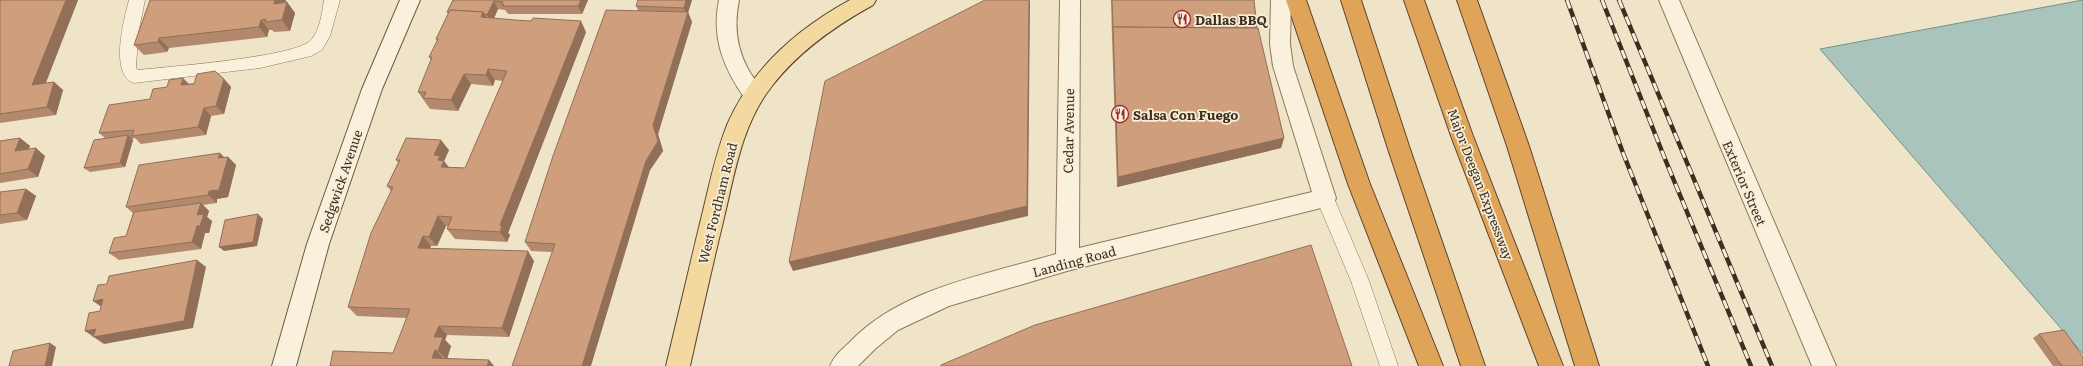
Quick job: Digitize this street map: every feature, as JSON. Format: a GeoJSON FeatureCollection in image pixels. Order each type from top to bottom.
{"type":"FeatureCollection","features":[{"type":"Feature","properties":{"kind":"highway"},"geometry":{"type":"LineString","coordinates":[[1296,0],[1337,126],[1430,366]]}},
{"type":"Feature","properties":{"kind":"highway"},"geometry":{"type":"LineString","coordinates":[[1352,0],[1399,149],[1473,366]]}},
{"type":"Feature","properties":{"kind":"highway","name":"Major Deegan Expressway"},"geometry":{"type":"LineString","coordinates":[[1414,0],[1462,136],[1551,366]]}},
{"type":"Feature","properties":{"kind":"highway"},"geometry":{"type":"LineString","coordinates":[[1467,0],[1518,146],[1587,366]]}},
{"type":"Feature","properties":{"kind":"main road","name":"West Fordham Road"},"geometry":{"type":"LineString","coordinates":[[678,366],[729,150],[743,114],[766,78],[796,46],[829,20],[866,0]]}},
{"type":"Feature","properties":{"kind":"street","name":"Sedgwick Avenue"},"geometry":{"type":"LineString","coordinates":[[284,366],[326,222],[372,89],[410,0]]}},
{"type":"Feature","properties":{"kind":"street"},"geometry":{"type":"LineString","coordinates":[[729,0],[726,12],[728,42],[740,75],[754,95]]}},
{"type":"Feature","properties":{"kind":"street","name":"Cedar Avenue"},"geometry":{"type":"LineString","coordinates":[[1068,261],[1070,0]]}},
{"type":"Feature","properties":{"kind":"street"},"geometry":{"type":"LineString","coordinates":[[1281,0],[1280,44],[1283,66],[1325,198]]}},
{"type":"Feature","properties":{"kind":"street","name":"Exterior Street"},"geometry":{"type":"LineString","coordinates":[[1669,0],[1824,366]]}},
{"type":"Feature","properties":{"kind":"street","name":"Landing Road"},"geometry":{"type":"LineString","coordinates":[[842,366],[866,341],[890,322],[918,308],[978,286],[1068,261],[1325,198]]}},
{"type":"Feature","properties":{"kind":"lane"},"geometry":{"type":"LineString","coordinates":[[137,0],[133,13],[128,57],[128,69],[134,77],[278,60],[301,53],[316,46],[328,22],[332,0]]}},
{"type":"Feature","properties":{"kind":"lane"},"geometry":{"type":"LineString","coordinates":[[1325,198],[1360,281],[1390,366]]}},
{"type":"Feature","properties":{"kind":"water"},"geometry":{"type":"Polygon","coordinates":[[[2083,0],[2083,354],[1820,49],[2083,0]]]}},
{"type":"Feature","properties":{"kind":"building"},"geometry":{"type":"Polygon","coordinates":[[[0,0],[66,0],[32,85],[54,82],[47,107],[0,114],[0,0]]]}},
{"type":"Feature","properties":{"kind":"building"},"geometry":{"type":"Polygon","coordinates":[[[150,0],[275,0],[274,4],[287,2],[282,20],[265,22],[266,19],[261,20],[259,27],[159,38],[158,42],[134,45],[150,0]]]}},
{"type":"Feature","properties":{"kind":"building"},"geometry":{"type":"Polygon","coordinates":[[[453,0],[581,0],[578,6],[503,6],[503,2],[494,1],[487,15],[483,12],[450,10],[447,12],[453,0]]]}},
{"type":"Feature","properties":{"kind":"building"},"geometry":{"type":"Polygon","coordinates":[[[638,0],[686,0],[684,8],[636,6],[638,0]]]}},
{"type":"Feature","properties":{"kind":"building"},"geometry":{"type":"Polygon","coordinates":[[[985,0],[1029,0],[1027,206],[789,262],[825,81],[985,0]]]}},
{"type":"Feature","properties":{"kind":"building","name":"Dallas BBQ"},"geometry":{"type":"Polygon","coordinates":[[[1112,0],[1254,0],[1257,28],[1113,28],[1112,0]]]}},
{"type":"Feature","properties":{"kind":"building"},"geometry":{"type":"Polygon","coordinates":[[[450,10],[483,12],[481,17],[515,20],[531,21],[533,18],[581,21],[500,225],[502,226],[500,232],[447,229],[452,217],[438,216],[429,237],[423,236],[418,248],[528,251],[502,328],[439,326],[434,337],[443,337],[438,351],[435,350],[432,358],[489,360],[487,366],[330,366],[333,351],[393,353],[410,309],[348,307],[371,233],[393,187],[387,186],[400,160],[396,160],[406,138],[441,140],[434,155],[440,156],[438,160],[444,161],[441,167],[465,168],[507,71],[488,69],[486,75],[464,74],[451,100],[423,98],[426,92],[418,92],[432,57],[429,57],[438,39],[436,39],[450,10]]]}},
{"type":"Feature","properties":{"kind":"building"},"geometry":{"type":"Polygon","coordinates":[[[606,10],[688,12],[653,125],[658,141],[646,161],[582,366],[512,366],[555,244],[525,242],[553,156],[606,10]]]}},
{"type":"Feature","properties":{"kind":"building"},"geometry":{"type":"Polygon","coordinates":[[[1113,27],[1258,28],[1284,138],[1118,177],[1113,27]]]}},
{"type":"Feature","properties":{"kind":"building"},"geometry":{"type":"Polygon","coordinates":[[[215,71],[224,79],[216,106],[204,108],[198,127],[132,136],[134,130],[99,133],[109,105],[150,99],[153,89],[167,87],[169,80],[183,78],[181,85],[194,84],[197,74],[215,71]]]}},
{"type":"Feature","properties":{"kind":"building"},"geometry":{"type":"Polygon","coordinates":[[[128,135],[120,163],[84,168],[94,140],[128,135]]]}},
{"type":"Feature","properties":{"kind":"building"},"geometry":{"type":"Polygon","coordinates":[[[20,138],[15,151],[36,148],[28,169],[0,174],[0,141],[20,138]]]}},
{"type":"Feature","properties":{"kind":"building"},"geometry":{"type":"Polygon","coordinates":[[[220,153],[218,158],[228,157],[219,190],[209,191],[208,195],[126,207],[139,165],[220,153]]]}},
{"type":"Feature","properties":{"kind":"building"},"geometry":{"type":"Polygon","coordinates":[[[26,189],[17,213],[0,215],[0,192],[26,189]]]}},
{"type":"Feature","properties":{"kind":"building"},"geometry":{"type":"Polygon","coordinates":[[[201,203],[197,215],[204,214],[200,226],[197,226],[192,242],[109,253],[114,238],[126,236],[134,212],[201,203]]]}},
{"type":"Feature","properties":{"kind":"building"},"geometry":{"type":"Polygon","coordinates":[[[258,214],[253,242],[219,247],[225,220],[258,214]]]}},
{"type":"Feature","properties":{"kind":"building"},"geometry":{"type":"Polygon","coordinates":[[[1311,245],[1352,366],[941,366],[1035,325],[1311,245]]]}},
{"type":"Feature","properties":{"kind":"building"},"geometry":{"type":"Polygon","coordinates":[[[197,260],[184,321],[93,337],[96,329],[85,331],[89,313],[100,311],[103,299],[93,301],[98,285],[107,284],[109,276],[197,260]]]}},
{"type":"Feature","properties":{"kind":"building"},"geometry":{"type":"Polygon","coordinates":[[[2064,330],[2083,357],[2083,366],[2062,366],[2039,334],[2064,330]]]}},
{"type":"Feature","properties":{"kind":"building"},"geometry":{"type":"Polygon","coordinates":[[[50,343],[45,366],[9,366],[13,351],[50,343]]]}},
{"type":"Feature","properties":{"kind":"railway"},"geometry":{"type":"LineString","coordinates":[[1567,0],[1623,153],[1708,366]]}},
{"type":"Feature","properties":{"kind":"railway"},"geometry":{"type":"LineString","coordinates":[[1602,0],[1665,159],[1751,366]]}},
{"type":"Feature","properties":{"kind":"railway"},"geometry":{"type":"LineString","coordinates":[[1619,0],[1772,366]]}},
{"type":"Feature","properties":{"kind":"place","name":"Dallas BBQ"},"geometry":{"type":"Point","coordinates":[1182,19]}},
{"type":"Feature","properties":{"kind":"place","name":"Salsa Con Fuego"},"geometry":{"type":"Point","coordinates":[1120,114]}}]}
